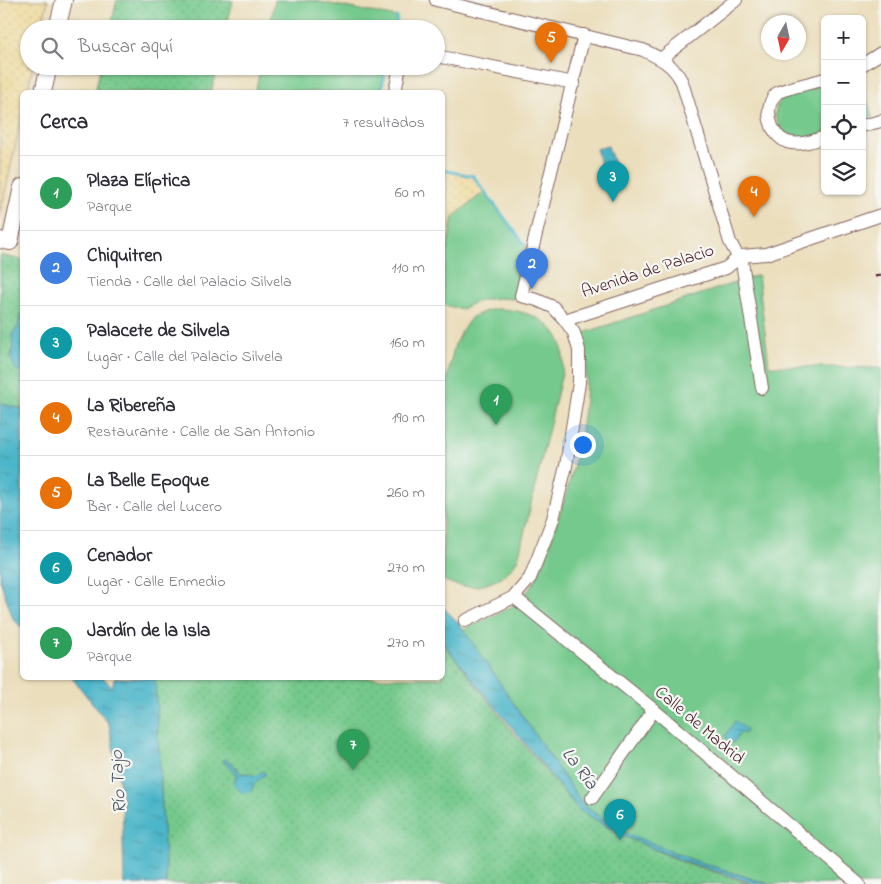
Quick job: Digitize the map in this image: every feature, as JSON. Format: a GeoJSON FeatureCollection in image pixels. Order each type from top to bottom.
{"type":"FeatureCollection","features":[{"type":"Feature","properties":{"kind":"main road"},"geometry":{"type":"LineString","coordinates":[[60,20],[64,0]]}},
{"type":"Feature","properties":{"kind":"main road"},"geometry":{"type":"LineString","coordinates":[[43,90],[47,75]]}},
{"type":"Feature","properties":{"kind":"main road"},"geometry":{"type":"LineString","coordinates":[[5,241],[20,193]]}},
{"type":"Feature","properties":{"kind":"street"},"geometry":{"type":"LineString","coordinates":[[436,0],[584,34],[643,50],[662,58],[676,71],[682,82],[730,242],[737,255],[766,254],[881,215]]}},
{"type":"Feature","properties":{"kind":"street"},"geometry":{"type":"LineString","coordinates":[[662,58],[736,0]]}},
{"type":"Feature","properties":{"kind":"street"},"geometry":{"type":"LineString","coordinates":[[465,620],[514,597],[530,578],[553,519],[566,466],[580,368],[580,350],[574,333],[553,308],[537,300],[521,296],[574,84],[584,34]]}},
{"type":"Feature","properties":{"kind":"street"},"geometry":{"type":"LineString","coordinates":[[866,62],[881,53]]}},
{"type":"Feature","properties":{"kind":"street"},"geometry":{"type":"LineString","coordinates":[[445,58],[574,84]]}},
{"type":"Feature","properties":{"kind":"street"},"geometry":{"type":"LineString","coordinates":[[394,90],[398,75]]}},
{"type":"Feature","properties":{"kind":"street"},"geometry":{"type":"LineString","coordinates":[[821,80],[777,93],[770,103],[769,115],[771,127],[778,136],[788,142],[806,143],[821,138]]}},
{"type":"Feature","properties":{"kind":"street"},"geometry":{"type":"LineString","coordinates":[[866,125],[881,121]]}},
{"type":"Feature","properties":{"kind":"street"},"geometry":{"type":"LineString","coordinates":[[741,256],[762,388]]}},
{"type":"Feature","properties":{"kind":"street","name":"Avenida de Palacio"},"geometry":{"type":"LineString","coordinates":[[565,320],[726,268],[741,256]]}},
{"type":"Feature","properties":{"kind":"street","name":"Calle de Madrid"},"geometry":{"type":"LineString","coordinates":[[514,597],[654,710],[859,884]]}},
{"type":"Feature","properties":{"kind":"street"},"geometry":{"type":"LineString","coordinates":[[592,798],[654,710]]}},
{"type":"Feature","properties":{"kind":"sand"},"geometry":{"type":"Polygon","coordinates":[[[0,0],[48,0],[43,20],[20,20],[20,75],[31,75],[27,90],[20,90],[20,123],[0,216],[0,0]]]}},
{"type":"Feature","properties":{"kind":"sand"},"geometry":{"type":"Polygon","coordinates":[[[445,170],[473,176],[484,192],[453,217],[445,263],[445,170]]]}},
{"type":"Feature","properties":{"kind":"green space"},"geometry":{"type":"Polygon","coordinates":[[[117,0],[233,1],[228,20],[112,20],[117,0]]]}},
{"type":"Feature","properties":{"kind":"green space"},"geometry":{"type":"Polygon","coordinates":[[[275,0],[310,0],[397,17],[396,20],[271,20],[275,0]]]}},
{"type":"Feature","properties":{"kind":"green space"},"geometry":{"type":"Polygon","coordinates":[[[99,75],[216,75],[212,90],[95,90],[99,75]]]}},
{"type":"Feature","properties":{"kind":"green space"},"geometry":{"type":"Polygon","coordinates":[[[259,75],[384,75],[381,90],[255,90],[259,75]]]}},
{"type":"Feature","properties":{"kind":"green space"},"geometry":{"type":"Polygon","coordinates":[[[821,85],[821,134],[803,137],[781,132],[775,115],[777,106],[782,99],[821,85]]]}},
{"type":"Feature","properties":{"kind":"green space"},"geometry":{"type":"Polygon","coordinates":[[[866,96],[873,118],[866,121],[866,96]]]}},
{"type":"Feature","properties":{"kind":"green space"},"geometry":{"type":"Polygon","coordinates":[[[484,192],[528,249],[517,294],[513,299],[499,298],[487,300],[474,303],[462,309],[445,305],[445,263],[453,217],[484,192]]]}},
{"type":"Feature","properties":{"kind":"green space"},"geometry":{"type":"Polygon","coordinates":[[[0,255],[20,260],[20,408],[0,403],[0,255]]]}},
{"type":"Feature","properties":{"kind":"green space"},"geometry":{"type":"Polygon","coordinates":[[[758,275],[769,366],[881,368],[881,884],[768,884],[693,860],[623,832],[584,806],[463,630],[500,613],[518,602],[532,586],[541,568],[563,504],[581,432],[586,383],[584,333],[758,275]]]}},
{"type":"Feature","properties":{"kind":"green space"},"geometry":{"type":"Polygon","coordinates":[[[505,309],[524,313],[541,320],[549,326],[560,341],[563,357],[562,373],[518,559],[512,568],[495,581],[475,586],[464,586],[445,581],[445,390],[454,347],[462,330],[472,317],[486,311],[505,309]]]}},
{"type":"Feature","properties":{"kind":"green space"},"geometry":{"type":"Polygon","coordinates":[[[445,646],[512,731],[578,809],[621,835],[681,861],[751,884],[166,884],[155,680],[445,680],[445,646]]]}},
{"type":"Feature","properties":{"kind":"water"},"geometry":{"type":"Polygon","coordinates":[[[608,146],[617,173],[612,175],[611,172],[604,174],[596,149],[608,146]]]}},
{"type":"Feature","properties":{"kind":"water"},"geometry":{"type":"Polygon","coordinates":[[[20,317],[20,371],[15,369],[10,359],[13,347],[12,335],[18,326],[20,317]]]}},
{"type":"Feature","properties":{"kind":"water"},"geometry":{"type":"Polygon","coordinates":[[[0,403],[20,408],[20,626],[13,619],[0,580],[0,403]]]}},
{"type":"Feature","properties":{"kind":"water"},"geometry":{"type":"Polygon","coordinates":[[[445,609],[459,623],[584,806],[623,832],[693,860],[768,884],[756,884],[681,860],[621,835],[578,809],[445,645],[445,609]]]}},
{"type":"Feature","properties":{"kind":"water"},"geometry":{"type":"Polygon","coordinates":[[[74,680],[106,680],[112,688],[114,680],[155,680],[166,884],[124,884],[122,797],[109,724],[74,680]]]}},
{"type":"Feature","properties":{"kind":"water"},"geometry":{"type":"Polygon","coordinates":[[[735,721],[747,730],[744,734],[741,732],[733,743],[725,737],[735,721]]]}},
{"type":"Feature","properties":{"kind":"water"},"geometry":{"type":"Polygon","coordinates":[[[223,759],[231,762],[241,774],[248,773],[255,776],[263,771],[266,774],[255,783],[251,791],[243,794],[234,785],[236,775],[229,765],[224,763],[223,759]]]}},
{"type":"Feature","properties":{"kind":"waterway"},"geometry":{"type":"LineString","coordinates":[[381,90],[384,75]]}},
{"type":"Feature","properties":{"kind":"waterway"},"geometry":{"type":"LineString","coordinates":[[445,171],[473,176],[525,245]]}},
{"type":"Feature","properties":{"kind":"railway"},"geometry":{"type":"LineString","coordinates":[[875,276],[881,275]]}},
{"type":"Feature","properties":{"kind":"place","name":"La Belle Epoque"},"geometry":{"type":"Point","coordinates":[551,63]}},
{"type":"Feature","properties":{"kind":"place","name":"Palacete de Silvela"},"geometry":{"type":"Point","coordinates":[613,202]}},
{"type":"Feature","properties":{"kind":"place","name":"La Ribereña"},"geometry":{"type":"Point","coordinates":[754,217]}},
{"type":"Feature","properties":{"kind":"place","name":"Chiquitren"},"geometry":{"type":"Point","coordinates":[532,289]}},
{"type":"Feature","properties":{"kind":"place","name":"Plaza Elíptica"},"geometry":{"type":"Point","coordinates":[496,425]}},
{"type":"Feature","properties":{"kind":"place","name":"Jardín de la Isla"},"geometry":{"type":"Point","coordinates":[353,770]}},
{"type":"Feature","properties":{"kind":"place","name":"Cenador"},"geometry":{"type":"Point","coordinates":[620,840]}},
{"type":"Feature","properties":{"kind":"water label","name":"La Ría"},"geometry":{"type":"Point","coordinates":[579,769]}},
{"type":"Feature","properties":{"kind":"water label","name":"Río Tajo"},"geometry":{"type":"Point","coordinates":[119,782]}}]}
